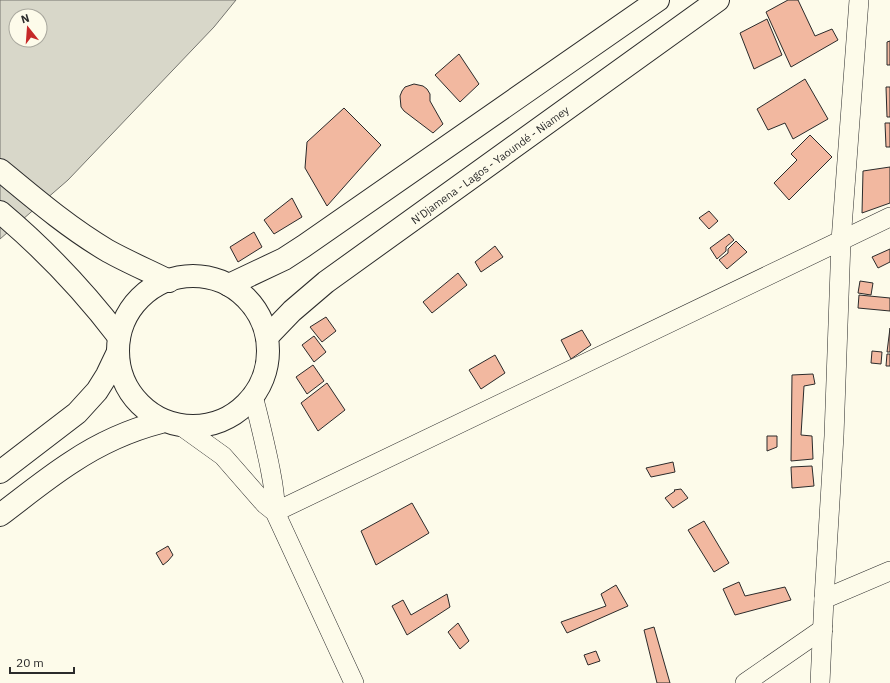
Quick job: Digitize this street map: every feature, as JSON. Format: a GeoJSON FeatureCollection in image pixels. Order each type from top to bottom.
{"type":"FeatureCollection","features":[{"type":"Feature","properties":{"kind":"main road"},"geometry":{"type":"LineString","coordinates":[[229,285],[284,259],[304,246],[658,0]]}},
{"type":"Feature","properties":{"kind":"main road","name":"N'Djamena - Lagos - Yaoundé - Niamey"},"geometry":{"type":"LineString","coordinates":[[267,337],[292,311],[326,282],[718,0]]}},
{"type":"Feature","properties":{"kind":"main road"},"geometry":{"type":"LineString","coordinates":[[0,170],[56,216],[84,235],[109,251],[169,281]]}},
{"type":"Feature","properties":{"kind":"main road"},"geometry":{"type":"LineString","coordinates":[[0,212],[16,225],[63,270],[97,308],[119,344],[120,367],[124,382],[132,396],[161,422]]}},
{"type":"Feature","properties":{"kind":"main road"},"geometry":{"type":"LineString","coordinates":[[0,472],[77,412],[97,391],[104,380],[119,344],[124,322],[132,308],[142,296],[155,287],[184,277],[199,276],[215,279],[229,285],[243,295],[254,307],[262,321],[267,337],[269,353],[262,383],[243,407],[216,423],[184,428],[170,422],[161,422],[140,427],[72,461],[0,515]]}},
{"type":"Feature","properties":{"kind":"street"},"geometry":{"type":"LineString","coordinates":[[820,683],[834,436],[841,241],[859,0]]}},
{"type":"Feature","properties":{"kind":"street"},"geometry":{"type":"LineString","coordinates":[[275,512],[890,217]]}},
{"type":"Feature","properties":{"kind":"street"},"geometry":{"type":"LineString","coordinates":[[253,396],[274,487],[276,500],[275,512]]}},
{"type":"Feature","properties":{"kind":"street"},"geometry":{"type":"LineString","coordinates":[[184,428],[222,456],[255,493],[275,512],[354,683]]}},
{"type":"Feature","properties":{"kind":"street"},"geometry":{"type":"LineString","coordinates":[[824,599],[890,570]]}},
{"type":"Feature","properties":{"kind":"street"},"geometry":{"type":"LineString","coordinates":[[745,683],[823,628]]}},
{"type":"Feature","properties":{"kind":"shaded area"},"geometry":{"type":"Polygon","coordinates":[[[0,0],[236,0],[214,27],[68,180],[0,239],[0,0]]]}},
{"type":"Feature","properties":{"kind":"building"},"geometry":{"type":"Polygon","coordinates":[[[788,0],[798,0],[815,36],[832,29],[838,40],[791,67],[766,12],[788,0]]]}},
{"type":"Feature","properties":{"kind":"building"},"geometry":{"type":"Polygon","coordinates":[[[767,19],[782,55],[754,69],[740,33],[767,19]]]}},
{"type":"Feature","properties":{"kind":"building"},"geometry":{"type":"Polygon","coordinates":[[[890,41],[890,65],[887,65],[887,42],[890,41]]]}},
{"type":"Feature","properties":{"kind":"building"},"geometry":{"type":"Polygon","coordinates":[[[459,54],[479,84],[460,102],[435,75],[459,54]]]}},
{"type":"Feature","properties":{"kind":"building"},"geometry":{"type":"Polygon","coordinates":[[[805,79],[828,119],[793,139],[785,123],[768,130],[757,109],[805,79]]]}},
{"type":"Feature","properties":{"kind":"building"},"geometry":{"type":"Polygon","coordinates":[[[414,84],[423,86],[427,89],[430,94],[430,101],[443,124],[433,133],[404,111],[401,107],[400,96],[402,91],[405,87],[414,84]]]}},
{"type":"Feature","properties":{"kind":"building"},"geometry":{"type":"Polygon","coordinates":[[[886,87],[890,87],[890,117],[887,117],[886,87]]]}},
{"type":"Feature","properties":{"kind":"building"},"geometry":{"type":"Polygon","coordinates":[[[344,108],[381,145],[327,206],[305,168],[307,142],[344,108]]]}},
{"type":"Feature","properties":{"kind":"building"},"geometry":{"type":"Polygon","coordinates":[[[885,123],[890,123],[890,147],[886,147],[885,123]]]}},
{"type":"Feature","properties":{"kind":"building"},"geometry":{"type":"Polygon","coordinates":[[[810,135],[832,157],[789,200],[774,183],[797,160],[791,154],[810,135]]]}},
{"type":"Feature","properties":{"kind":"building"},"geometry":{"type":"Polygon","coordinates":[[[890,167],[890,203],[862,213],[863,171],[890,167]]]}},
{"type":"Feature","properties":{"kind":"building"},"geometry":{"type":"Polygon","coordinates":[[[292,198],[302,217],[274,234],[264,220],[292,198]]]}},
{"type":"Feature","properties":{"kind":"building"},"geometry":{"type":"Polygon","coordinates":[[[709,211],[718,221],[709,229],[699,218],[709,211]]]}},
{"type":"Feature","properties":{"kind":"building"},"geometry":{"type":"Polygon","coordinates":[[[254,232],[262,247],[238,262],[230,247],[254,232]]]}},
{"type":"Feature","properties":{"kind":"building"},"geometry":{"type":"Polygon","coordinates":[[[729,234],[734,240],[726,247],[726,251],[717,259],[710,248],[729,234]]]}},
{"type":"Feature","properties":{"kind":"building"},"geometry":{"type":"Polygon","coordinates":[[[736,241],[747,252],[727,269],[719,260],[728,253],[728,249],[736,241]]]}},
{"type":"Feature","properties":{"kind":"building"},"geometry":{"type":"Polygon","coordinates":[[[495,246],[503,257],[481,272],[475,262],[495,246]]]}},
{"type":"Feature","properties":{"kind":"building"},"geometry":{"type":"Polygon","coordinates":[[[890,249],[890,262],[878,268],[872,257],[890,249]]]}},
{"type":"Feature","properties":{"kind":"building"},"geometry":{"type":"Polygon","coordinates":[[[458,273],[467,285],[432,313],[423,302],[458,273]]]}},
{"type":"Feature","properties":{"kind":"building"},"geometry":{"type":"Polygon","coordinates":[[[860,281],[873,283],[871,295],[858,293],[860,281]]]}},
{"type":"Feature","properties":{"kind":"building"},"geometry":{"type":"Polygon","coordinates":[[[859,295],[890,298],[890,311],[858,308],[859,295]]]}},
{"type":"Feature","properties":{"kind":"building"},"geometry":{"type":"Polygon","coordinates":[[[326,317],[336,331],[322,342],[310,327],[326,317]]]}},
{"type":"Feature","properties":{"kind":"building"},"geometry":{"type":"Polygon","coordinates":[[[890,328],[890,352],[887,352],[890,328]]]}},
{"type":"Feature","properties":{"kind":"building"},"geometry":{"type":"Polygon","coordinates":[[[582,330],[591,345],[571,359],[561,340],[582,330]]]}},
{"type":"Feature","properties":{"kind":"building"},"geometry":{"type":"Polygon","coordinates":[[[314,336],[326,352],[314,362],[302,345],[314,336]]]}},
{"type":"Feature","properties":{"kind":"building"},"geometry":{"type":"Polygon","coordinates":[[[872,351],[882,352],[881,364],[871,363],[872,351]]]}},
{"type":"Feature","properties":{"kind":"building"},"geometry":{"type":"Polygon","coordinates":[[[887,354],[890,354],[890,366],[886,366],[887,354]]]}},
{"type":"Feature","properties":{"kind":"building"},"geometry":{"type":"Polygon","coordinates":[[[495,355],[505,373],[481,389],[469,370],[495,355]]]}},
{"type":"Feature","properties":{"kind":"building"},"geometry":{"type":"Polygon","coordinates":[[[313,365],[324,381],[307,394],[296,377],[313,365]]]}},
{"type":"Feature","properties":{"kind":"building"},"geometry":{"type":"Polygon","coordinates":[[[813,374],[815,384],[804,386],[801,435],[812,436],[813,459],[791,461],[792,375],[813,374]]]}},
{"type":"Feature","properties":{"kind":"building"},"geometry":{"type":"Polygon","coordinates":[[[327,383],[345,410],[318,431],[301,403],[327,383]]]}},
{"type":"Feature","properties":{"kind":"building"},"geometry":{"type":"Polygon","coordinates":[[[767,436],[777,436],[777,447],[767,451],[767,436]]]}},
{"type":"Feature","properties":{"kind":"building"},"geometry":{"type":"Polygon","coordinates":[[[673,462],[675,472],[651,477],[646,468],[673,462]]]}},
{"type":"Feature","properties":{"kind":"building"},"geometry":{"type":"Polygon","coordinates":[[[812,466],[814,486],[792,488],[791,467],[812,466]]]}},
{"type":"Feature","properties":{"kind":"building"},"geometry":{"type":"Polygon","coordinates":[[[681,489],[688,498],[673,508],[665,498],[675,491],[674,490],[681,489]]]}},
{"type":"Feature","properties":{"kind":"building"},"geometry":{"type":"Polygon","coordinates":[[[412,503],[429,533],[376,565],[361,531],[412,503]]]}},
{"type":"Feature","properties":{"kind":"building"},"geometry":{"type":"Polygon","coordinates":[[[704,521],[729,563],[714,572],[688,530],[704,521]]]}},
{"type":"Feature","properties":{"kind":"building"},"geometry":{"type":"Polygon","coordinates":[[[168,546],[173,555],[163,565],[156,553],[168,546]]]}},
{"type":"Feature","properties":{"kind":"building"},"geometry":{"type":"Polygon","coordinates":[[[739,582],[745,596],[785,587],[791,600],[735,615],[723,589],[739,582]]]}},
{"type":"Feature","properties":{"kind":"building"},"geometry":{"type":"Polygon","coordinates":[[[616,585],[628,606],[567,633],[561,622],[606,606],[601,594],[616,585]]]}},
{"type":"Feature","properties":{"kind":"building"},"geometry":{"type":"Polygon","coordinates":[[[447,594],[450,607],[407,635],[392,606],[403,600],[411,615],[447,594]]]}},
{"type":"Feature","properties":{"kind":"building"},"geometry":{"type":"Polygon","coordinates":[[[458,623],[469,641],[460,649],[448,632],[458,623]]]}},
{"type":"Feature","properties":{"kind":"building"},"geometry":{"type":"Polygon","coordinates":[[[654,627],[670,683],[657,683],[644,630],[654,627]]]}},
{"type":"Feature","properties":{"kind":"building"},"geometry":{"type":"Polygon","coordinates":[[[596,651],[600,661],[588,665],[584,655],[596,651]]]}}]}
